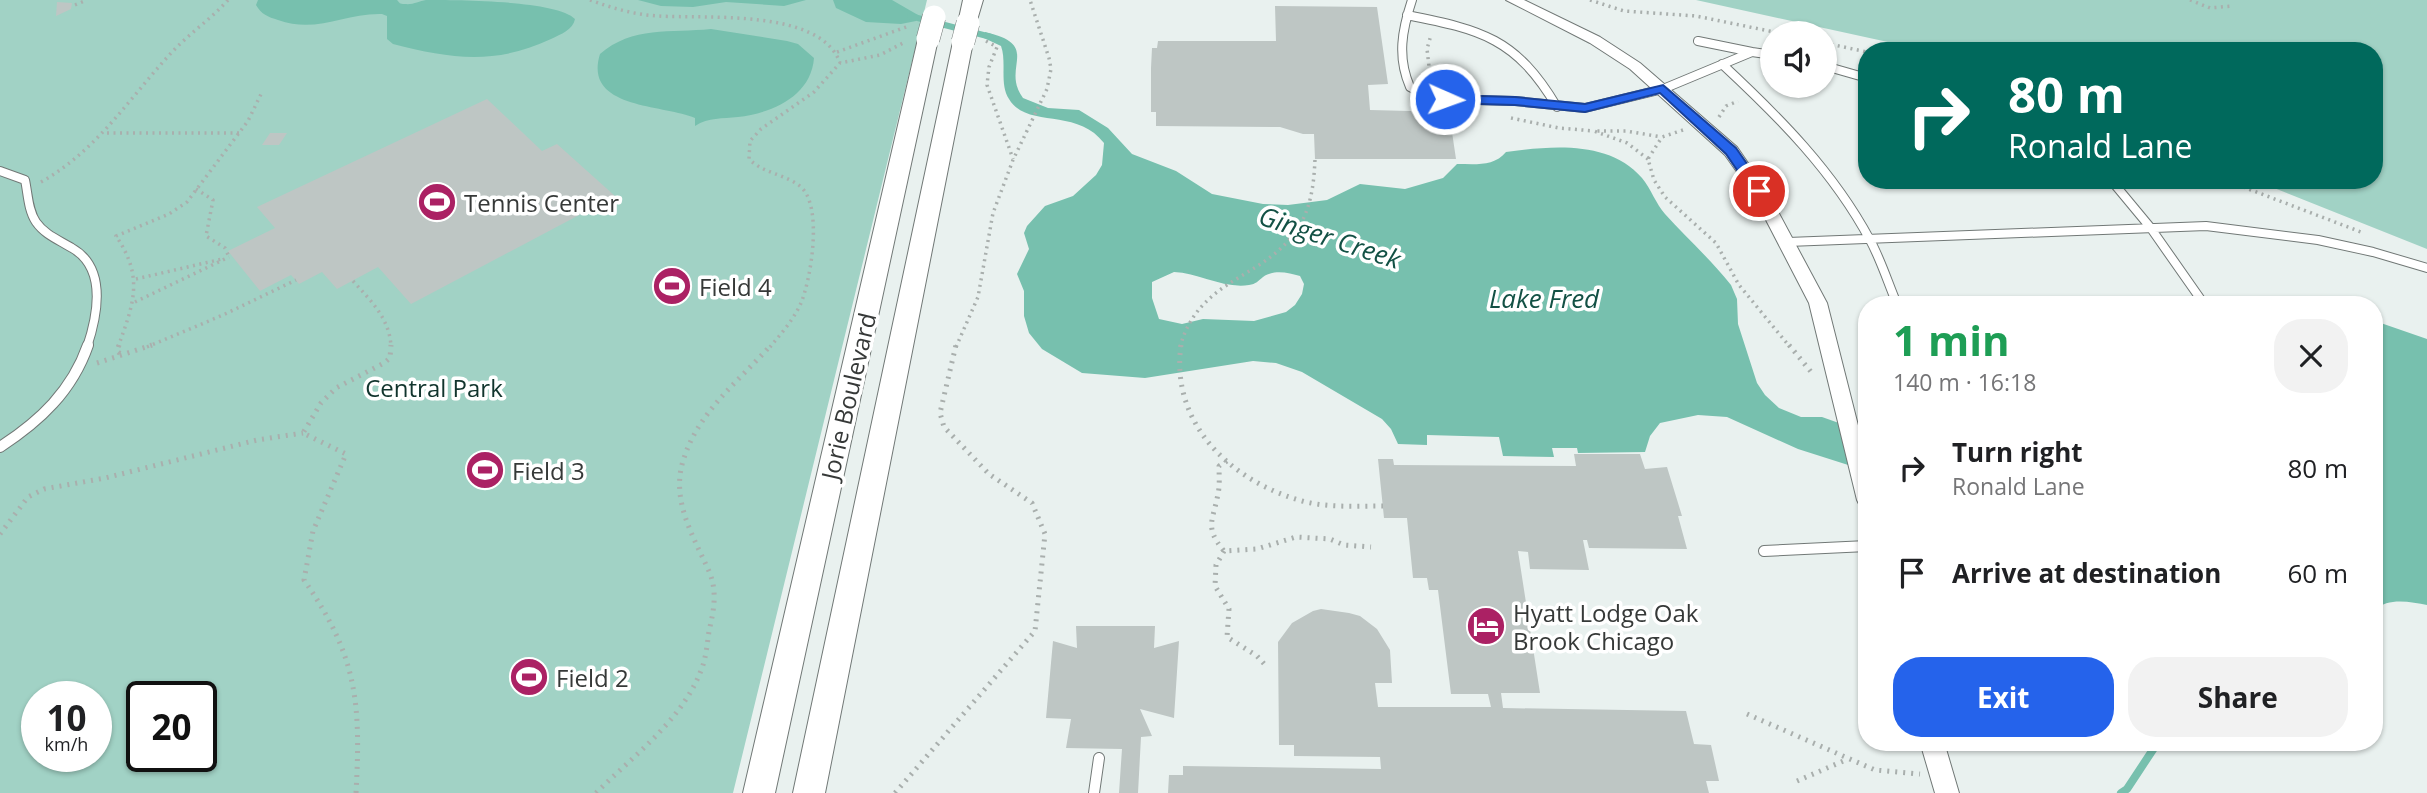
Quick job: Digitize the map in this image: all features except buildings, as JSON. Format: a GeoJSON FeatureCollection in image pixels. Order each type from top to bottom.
{"type":"FeatureCollection","features":[{"type":"Feature","properties":{"kind":"main road","name":"Jorie Boulevard"},"geometry":{"type":"LineString","coordinates":[[811,789],[972,35],[973,0]]}},
{"type":"Feature","properties":{"kind":"main road","name":"Jorie Boulevard"},"geometry":{"type":"LineString","coordinates":[[759,793],[925,24]]}},
{"type":"Feature","properties":{"kind":"street"},"geometry":{"type":"LineString","coordinates":[[1513,0],[1595,40],[1663,89],[1731,151],[1759,191],[1818,303],[1858,464]]}},
{"type":"Feature","properties":{"kind":"street"},"geometry":{"type":"LineString","coordinates":[[1935,751],[1944,784]]}},
{"type":"Feature","properties":{"kind":"lane"},"geometry":{"type":"LineString","coordinates":[[1412,0],[1401,41],[1405,78],[1410,87],[1433,99],[1515,101],[1585,108],[1663,89],[1752,52]]}},
{"type":"Feature","properties":{"kind":"lane"},"geometry":{"type":"LineString","coordinates":[[1407,15],[1462,26],[1497,38],[1524,59],[1544,82],[1557,107]]}},
{"type":"Feature","properties":{"kind":"lane"},"geometry":{"type":"LineString","coordinates":[[1698,41],[1760,53]]}},
{"type":"Feature","properties":{"kind":"lane"},"geometry":{"type":"LineString","coordinates":[[1722,64],[1783,121],[1829,176],[1871,240],[1894,296]]}},
{"type":"Feature","properties":{"kind":"lane"},"geometry":{"type":"LineString","coordinates":[[1837,69],[1858,75]]}},
{"type":"Feature","properties":{"kind":"lane"},"geometry":{"type":"LineString","coordinates":[[0,171],[25,180],[27,200],[36,222],[45,232],[80,251],[93,268],[98,292],[92,335],[81,368],[66,392],[26,430],[0,447]]}},
{"type":"Feature","properties":{"kind":"lane"},"geometry":{"type":"LineString","coordinates":[[2118,189],[2150,227],[2198,296]]}},
{"type":"Feature","properties":{"kind":"lane"},"geometry":{"type":"LineString","coordinates":[[1788,242],[2206,226],[2321,239],[2427,268]]}},
{"type":"Feature","properties":{"kind":"lane"},"geometry":{"type":"LineString","coordinates":[[1764,551],[1858,546]]}},
{"type":"Feature","properties":{"kind":"lane"},"geometry":{"type":"LineString","coordinates":[[1094,793],[1099,758]]}},
{"type":"Feature","properties":{"kind":"path"},"geometry":{"type":"LineString","coordinates":[[75,5],[87,0]]}},
{"type":"Feature","properties":{"kind":"path"},"geometry":{"type":"LineString","coordinates":[[27,188],[67,166],[106,133],[174,50],[228,0]]}},
{"type":"Feature","properties":{"kind":"path"},"geometry":{"type":"LineString","coordinates":[[590,0],[614,9],[657,16],[756,18],[828,43],[837,52],[840,63]]}},
{"type":"Feature","properties":{"kind":"path"},"geometry":{"type":"LineString","coordinates":[[895,793],[1035,631],[1045,534],[1032,503],[989,474],[952,438],[944,427],[940,413],[957,342],[978,297],[993,214],[1013,160],[1042,101],[1051,69],[1030,0]]}},
{"type":"Feature","properties":{"kind":"path"},"geometry":{"type":"LineString","coordinates":[[1590,0],[1624,11],[1696,16],[1760,29]]}},
{"type":"Feature","properties":{"kind":"path"},"geometry":{"type":"LineString","coordinates":[[2190,0],[2199,6],[2217,10],[2232,6]]}},
{"type":"Feature","properties":{"kind":"path"},"geometry":{"type":"LineString","coordinates":[[837,52],[925,24]]}},
{"type":"Feature","properties":{"kind":"path"},"geometry":{"type":"LineString","coordinates":[[596,793],[688,698],[701,673],[716,601],[713,580],[687,529],[681,508],[680,485],[684,457],[696,431],[714,406],[787,328],[802,305],[811,281],[814,257],[810,205],[805,191],[799,185],[755,167],[749,159],[750,141],[761,129],[814,92],[840,63],[880,55],[925,24]]}},
{"type":"Feature","properties":{"kind":"path"},"geometry":{"type":"LineString","coordinates":[[1405,78],[1430,75],[1427,49],[1432,31]]}},
{"type":"Feature","properties":{"kind":"path"},"geometry":{"type":"LineString","coordinates":[[972,35],[997,47],[987,76],[987,85],[1013,160]]}},
{"type":"Feature","properties":{"kind":"path"},"geometry":{"type":"LineString","coordinates":[[1837,46],[1858,50]]}},
{"type":"Feature","properties":{"kind":"path"},"geometry":{"type":"LineString","coordinates":[[123,356],[117,351],[134,303],[136,279],[124,246],[116,236],[179,209],[239,133],[262,92]]}},
{"type":"Feature","properties":{"kind":"path"},"geometry":{"type":"LineString","coordinates":[[1712,121],[1719,117],[1726,106],[1738,101]]}},
{"type":"Feature","properties":{"kind":"path"},"geometry":{"type":"LineString","coordinates":[[1501,116],[1559,128],[1626,131],[1662,137],[1689,128]]}},
{"type":"Feature","properties":{"kind":"path"},"geometry":{"type":"LineString","coordinates":[[1594,131],[1627,143],[1648,159],[1654,180],[1665,197],[1716,243],[1739,285],[1812,373]]}},
{"type":"Feature","properties":{"kind":"path"},"geometry":{"type":"LineString","coordinates":[[106,133],[239,133]]}},
{"type":"Feature","properties":{"kind":"path"},"geometry":{"type":"LineString","coordinates":[[1648,159],[1662,137]]}},
{"type":"Feature","properties":{"kind":"path"},"geometry":{"type":"LineString","coordinates":[[1315,159],[1311,200],[1305,218],[1291,239],[1276,253],[1223,286],[1202,304],[1193,318],[1178,357],[1179,393],[1196,428],[1227,461],[1271,489],[1317,504],[1383,506]]}},
{"type":"Feature","properties":{"kind":"path"},"geometry":{"type":"LineString","coordinates":[[2248,189],[2366,234]]}},
{"type":"Feature","properties":{"kind":"path"},"geometry":{"type":"LineString","coordinates":[[196,190],[213,200],[214,207],[205,229],[206,236],[225,248],[229,257]]}},
{"type":"Feature","properties":{"kind":"path"},"geometry":{"type":"LineString","coordinates":[[136,279],[229,257]]}},
{"type":"Feature","properties":{"kind":"path"},"geometry":{"type":"LineString","coordinates":[[134,303],[229,257]]}},
{"type":"Feature","properties":{"kind":"path"},"geometry":{"type":"LineString","coordinates":[[81,368],[123,356],[230,312],[296,280]]}},
{"type":"Feature","properties":{"kind":"path"},"geometry":{"type":"LineString","coordinates":[[303,433],[320,403],[337,387],[379,368],[390,358],[392,334],[384,314],[353,281]]}},
{"type":"Feature","properties":{"kind":"path"},"geometry":{"type":"LineString","coordinates":[[0,534],[28,497],[44,489],[105,478],[257,440],[303,433],[346,454],[313,531],[304,580],[318,598],[352,664],[359,702],[356,793]]}},
{"type":"Feature","properties":{"kind":"path"},"geometry":{"type":"LineString","coordinates":[[1224,551],[1216,542],[1209,526],[1219,490],[1219,466],[1227,461]]}},
{"type":"Feature","properties":{"kind":"path"},"geometry":{"type":"LineString","coordinates":[[1224,551],[1257,549],[1296,537],[1330,539],[1344,545],[1371,547]]}},
{"type":"Feature","properties":{"kind":"path"},"geometry":{"type":"LineString","coordinates":[[1224,551],[1216,565],[1216,586],[1229,609],[1227,637],[1234,645],[1258,654],[1266,666]]}},
{"type":"Feature","properties":{"kind":"path"},"geometry":{"type":"LineString","coordinates":[[1747,713],[1875,770],[1944,784]]}},
{"type":"Feature","properties":{"kind":"path"},"geometry":{"type":"LineString","coordinates":[[1797,781],[1849,758]]}},
{"type":"Feature","properties":{"kind":"green space","name":"Central Park"},"geometry":{"type":"Polygon","coordinates":[[[0,0],[927,0],[733,793],[0,793],[0,0]]]}},
{"type":"Feature","properties":{"kind":"green space"},"geometry":{"type":"Polygon","coordinates":[[[1696,0],[2427,0],[2427,249],[2277,189],[2383,189],[2383,42],[1888,42],[1837,31],[1837,21],[1792,21],[1696,0]]]}},
{"type":"Feature","properties":{"kind":"water"},"geometry":{"type":"Polygon","coordinates":[[[258,0],[397,0],[401,4],[426,0],[504,2],[548,8],[575,19],[566,31],[531,47],[492,56],[454,56],[393,44],[387,39],[387,16],[382,14],[355,16],[318,24],[292,24],[265,15],[256,5],[258,0]]]}},
{"type":"Feature","properties":{"kind":"water"},"geometry":{"type":"Polygon","coordinates":[[[638,0],[806,0],[784,6],[726,2],[693,7],[661,6],[638,0]]]}},
{"type":"Feature","properties":{"kind":"water"},"geometry":{"type":"Polygon","coordinates":[[[833,0],[892,0],[918,15],[916,21],[901,24],[866,22],[836,8],[833,0]]]}},
{"type":"Feature","properties":{"kind":"water"},"geometry":{"type":"Polygon","coordinates":[[[711,29],[798,44],[814,58],[806,83],[787,101],[776,107],[751,115],[711,120],[695,126],[695,118],[628,101],[614,95],[603,85],[598,72],[600,54],[612,45],[652,32],[711,29]]]}},
{"type":"Feature","properties":{"kind":"water","name":"Lake Fred"},"geometry":{"type":"Polygon","coordinates":[[[985,32],[1012,43],[1017,58],[1017,87],[1023,98],[1048,108],[1079,110],[1108,128],[1132,154],[1176,171],[1212,194],[1263,204],[1288,205],[1327,200],[1360,184],[1405,189],[1443,178],[1457,164],[1490,162],[1506,152],[1579,148],[1613,157],[1642,178],[1665,214],[1731,285],[1737,299],[1738,324],[1757,383],[1765,395],[1779,408],[1801,417],[1822,417],[1858,430],[1858,468],[1798,449],[1727,417],[1698,415],[1660,423],[1650,436],[1645,452],[1578,453],[1577,448],[1552,448],[1554,457],[1503,456],[1499,437],[1427,435],[1427,445],[1398,444],[1391,429],[1382,419],[1302,372],[1276,363],[1253,361],[1145,378],[1082,373],[1042,349],[1029,333],[1024,316],[1024,291],[1017,274],[1029,249],[1024,233],[1027,226],[1045,206],[1073,196],[1096,175],[1102,165],[1104,143],[1093,132],[1080,125],[1040,117],[1017,108],[1006,93],[1001,46],[984,38],[985,32]],[[1174,272],[1152,282],[1152,298],[1159,319],[1182,324],[1203,319],[1254,321],[1286,312],[1295,305],[1302,294],[1304,284],[1300,276],[1282,272],[1272,273],[1249,285],[1221,283],[1174,272]]]}},
{"type":"Feature","properties":{"kind":"water"},"geometry":{"type":"Polygon","coordinates":[[[2383,324],[2427,339],[2427,605],[2383,604],[2383,324]]]}},
{"type":"Feature","properties":{"kind":"waterway","name":"Ginger Creek"},"geometry":{"type":"LineString","coordinates":[[910,16],[991,37]]}},
{"type":"Feature","properties":{"kind":"waterway"},"geometry":{"type":"LineString","coordinates":[[2121,793],[2127,789],[2152,751]]}},
{"type":"Feature","properties":{"kind":"place","name":"Tennis Center"},"geometry":{"type":"Point","coordinates":[437,202]}},
{"type":"Feature","properties":{"kind":"place","name":"Field 4"},"geometry":{"type":"Point","coordinates":[672,286]}},
{"type":"Feature","properties":{"kind":"place","name":"Field 3"},"geometry":{"type":"Point","coordinates":[485,470]}},
{"type":"Feature","properties":{"kind":"place","name":"Hyatt Lodge Oak Brook Chicago"},"geometry":{"type":"Point","coordinates":[1486,626]}},
{"type":"Feature","properties":{"kind":"place","name":"Field 2"},"geometry":{"type":"Point","coordinates":[529,677]}},
{"type":"Feature","properties":{"kind":"route"},"geometry":{"type":"LineString","coordinates":[[1445,99],[1515,101],[1553,107],[1585,108],[1663,89],[1731,151],[1759,191]]}}]}
